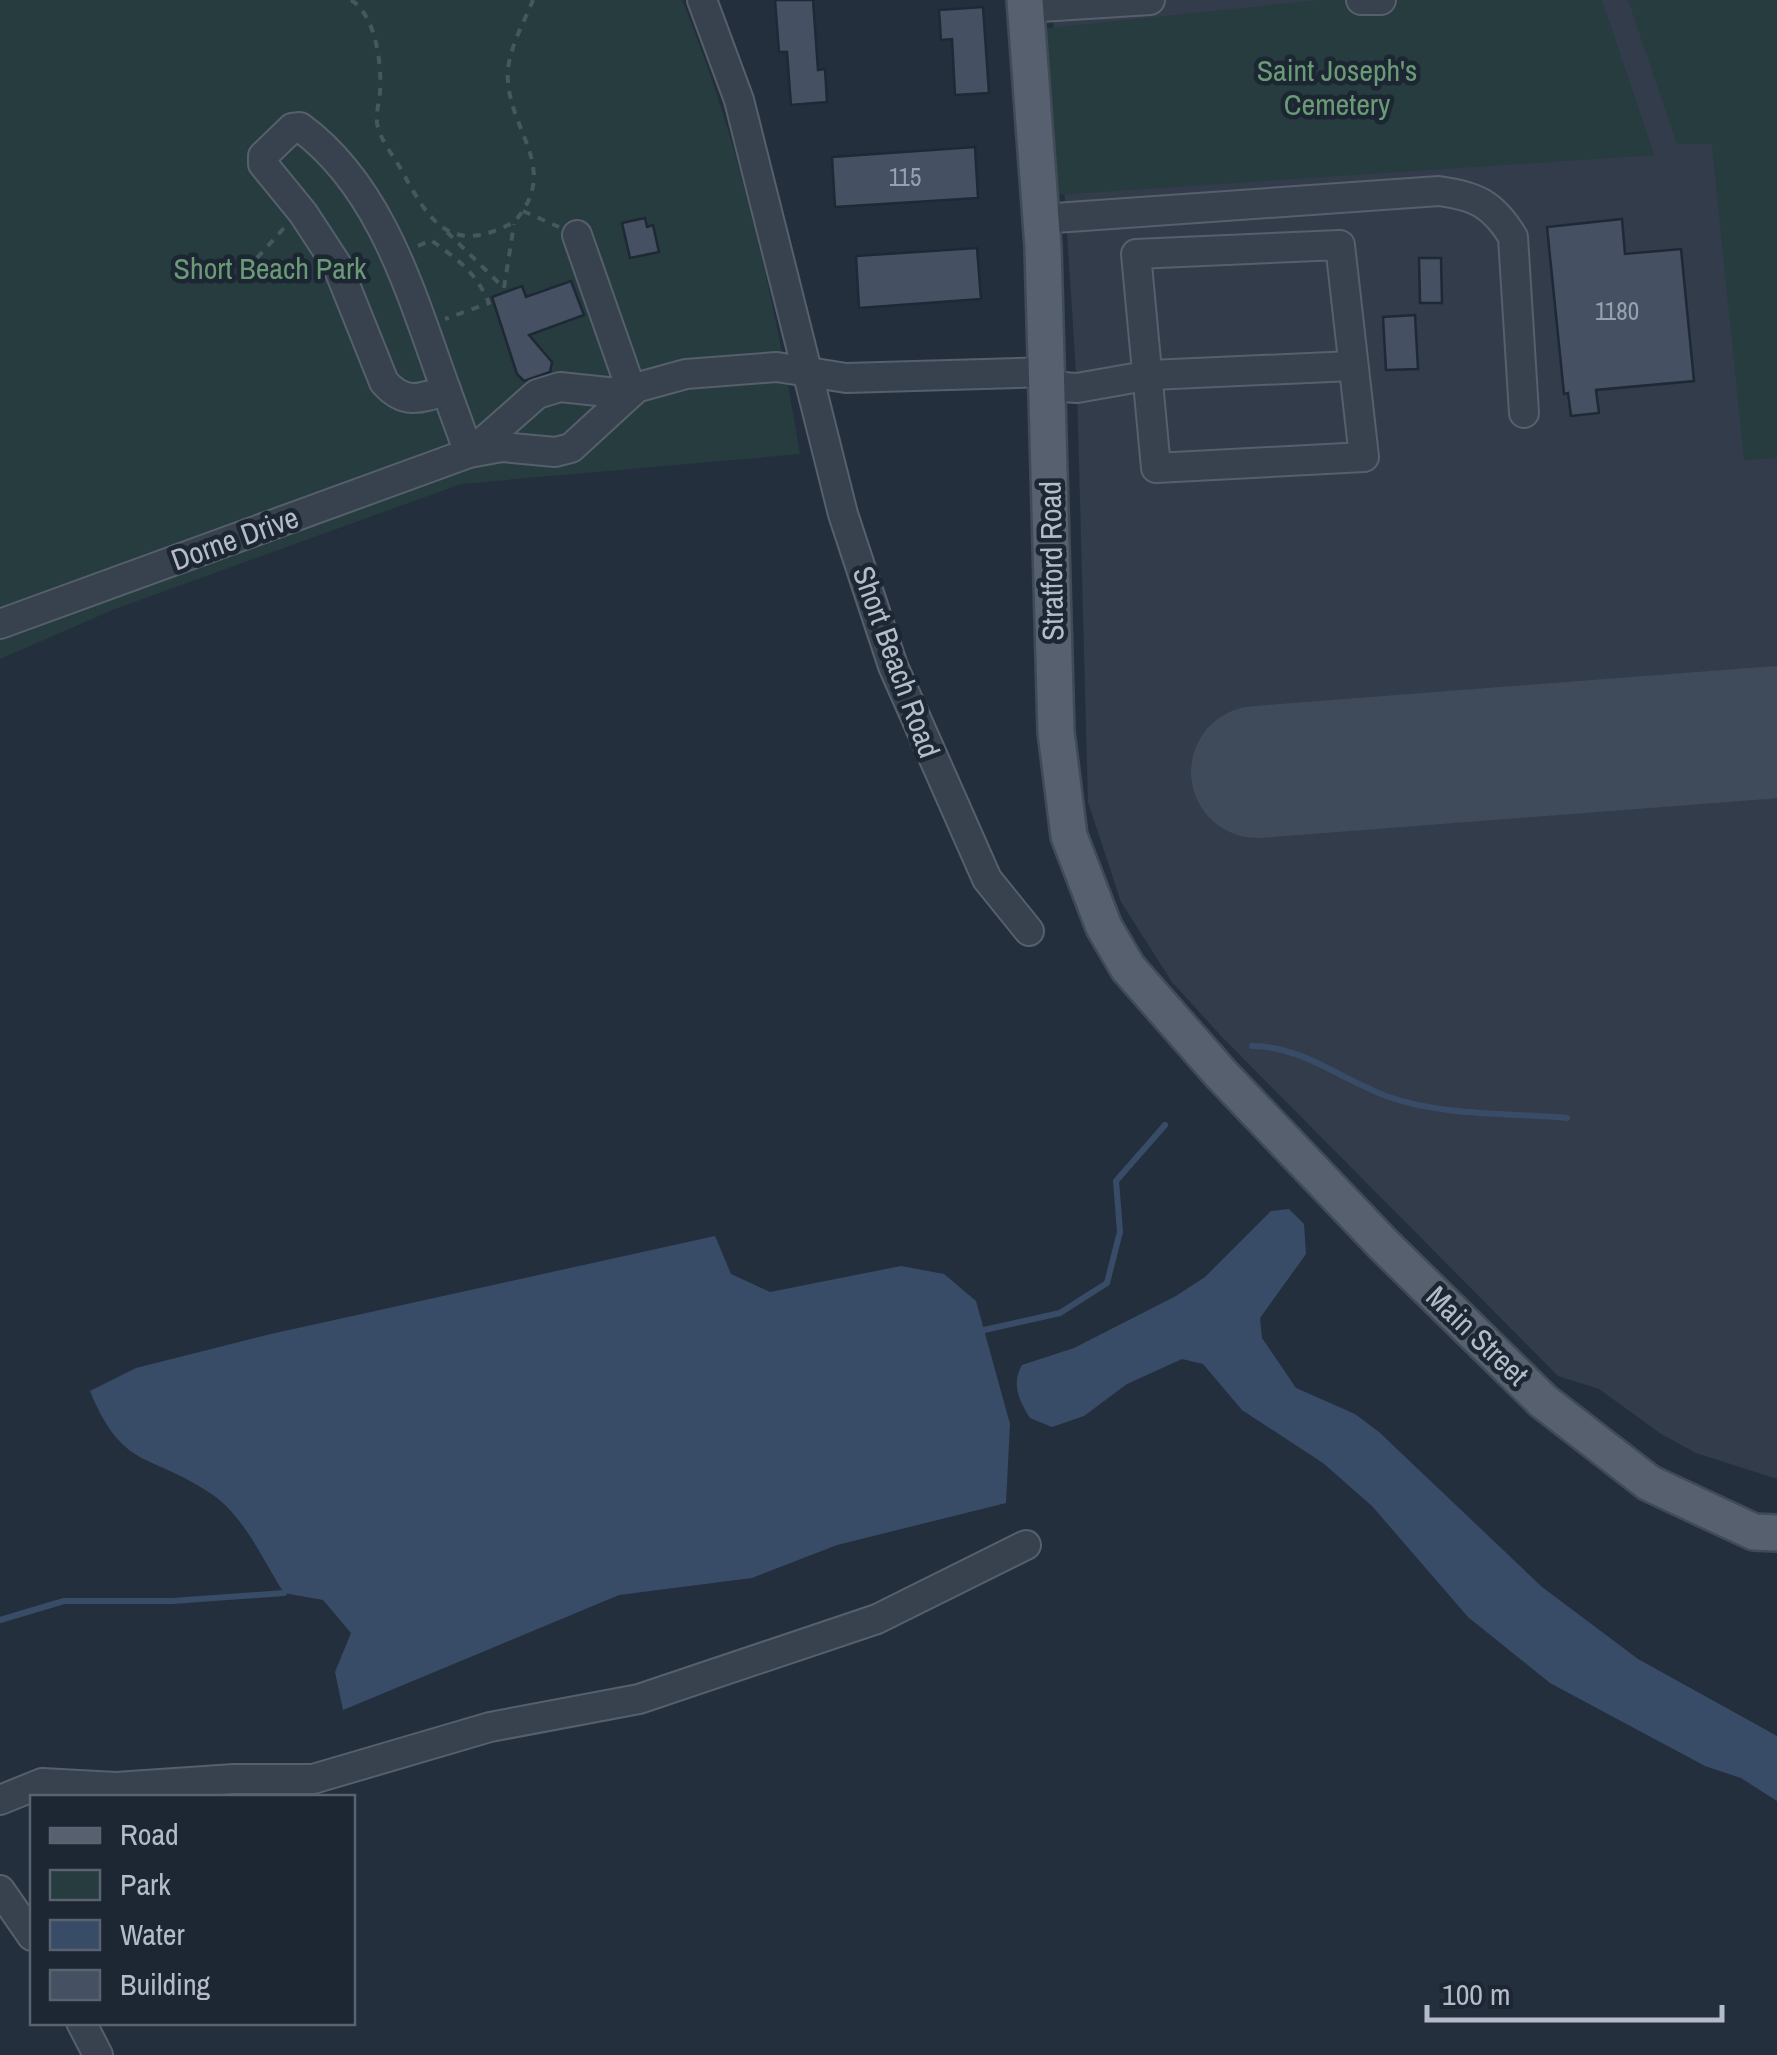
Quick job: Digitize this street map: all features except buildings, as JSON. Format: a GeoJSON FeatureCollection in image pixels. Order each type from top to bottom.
{"type":"FeatureCollection","features":[{"type":"Feature","properties":{"kind":"main road","name":"Stratford Road"},"geometry":{"type":"LineString","coordinates":[[1025,4],[1048,379],[1055,713],[1070,836],[1088,893],[1128,968],[1220,1074]]}},
{"type":"Feature","properties":{"kind":"main road","name":"Main Street"},"geometry":{"type":"LineString","coordinates":[[1220,1074],[1384,1245],[1543,1401],[1649,1483],[1754,1532],[1777,1533]]}},
{"type":"Feature","properties":{"kind":"street","name":"Short Beach Road"},"geometry":{"type":"LineString","coordinates":[[702,0],[739,100],[843,514],[893,666],[987,879],[1029,930]]}},
{"type":"Feature","properties":{"kind":"street"},"geometry":{"type":"LineString","coordinates":[[1025,4],[1150,0]]}},
{"type":"Feature","properties":{"kind":"street"},"geometry":{"type":"LineString","coordinates":[[1361,0],[1380,0]]}},
{"type":"Feature","properties":{"kind":"street"},"geometry":{"type":"LineString","coordinates":[[446,390],[411,400],[393,392],[384,382],[350,292],[304,213],[262,164],[263,156],[292,128],[300,127],[336,158],[354,181],[396,256],[423,327],[446,390],[469,454]]}},
{"type":"Feature","properties":{"kind":"street"},"geometry":{"type":"LineString","coordinates":[[1041,219],[1439,191],[1476,196],[1499,213],[1513,236],[1524,413]]}},
{"type":"Feature","properties":{"kind":"street"},"geometry":{"type":"LineString","coordinates":[[577,235],[632,392]]}},
{"type":"Feature","properties":{"kind":"street"},"geometry":{"type":"LineString","coordinates":[[1340,245],[1364,456],[1156,468],[1150,375],[1136,254],[1340,245]]}},
{"type":"Feature","properties":{"kind":"street"},"geometry":{"type":"LineString","coordinates":[[807,374],[1048,379],[1077,388],[1150,375],[1352,366]]}},
{"type":"Feature","properties":{"kind":"street","name":"Dorne Drive"},"geometry":{"type":"LineString","coordinates":[[469,454],[546,390],[569,387],[632,392],[713,370],[777,367],[807,374]]}},
{"type":"Feature","properties":{"kind":"street","name":"Dorne Drive"},"geometry":{"type":"LineString","coordinates":[[0,624],[469,454],[502,447],[555,452],[571,448],[632,392]]}},
{"type":"Feature","properties":{"kind":"street"},"geometry":{"type":"LineString","coordinates":[[0,1800],[42,1784],[116,1787],[234,1779],[314,1779],[490,1727],[639,1699],[877,1620],[1026,1544]]}},
{"type":"Feature","properties":{"kind":"street"},"geometry":{"type":"LineString","coordinates":[[0,1890],[30,1933]]}},
{"type":"Feature","properties":{"kind":"street"},"geometry":{"type":"LineString","coordinates":[[83,2025],[98,2055]]}},
{"type":"Feature","properties":{"kind":"path"},"geometry":{"type":"LineString","coordinates":[[350,0],[369,21],[377,55],[380,90],[376,119],[418,205],[504,288],[514,222]]}},
{"type":"Feature","properties":{"kind":"path"},"geometry":{"type":"LineString","coordinates":[[446,231],[485,234],[514,222],[532,190],[532,154],[510,93],[508,68],[533,0]]}},
{"type":"Feature","properties":{"kind":"path"},"geometry":{"type":"LineString","coordinates":[[523,211],[577,235]]}},
{"type":"Feature","properties":{"kind":"path"},"geometry":{"type":"LineString","coordinates":[[258,258],[304,213]]}},
{"type":"Feature","properties":{"kind":"path"},"geometry":{"type":"LineString","coordinates":[[396,256],[432,240],[473,271],[489,303],[423,327]]}},
{"type":"Feature","properties":{"kind":"shaded area"},"geometry":{"type":"Polygon","coordinates":[[[1052,0],[1777,0],[1777,1479],[1696,1453],[1661,1434],[1599,1389],[1558,1376],[1222,1037],[1172,982],[1121,902],[1088,802],[1077,388],[1052,0]]]}},
{"type":"Feature","properties":{"kind":"green space","name":"Short Beach Park"},"geometry":{"type":"Polygon","coordinates":[[[0,0],[682,0],[722,111],[754,224],[800,454],[461,484],[115,609],[0,659],[0,0]]]}},
{"type":"Feature","properties":{"kind":"green space","name":"Saint Joseph's Cemetery"},"geometry":{"type":"Polygon","coordinates":[[[1319,0],[1602,0],[1654,155],[1053,195],[1040,29],[1319,0]]]}},
{"type":"Feature","properties":{"kind":"green space"},"geometry":{"type":"Polygon","coordinates":[[[1628,0],[1777,0],[1777,458],[1744,460],[1712,144],[1677,144],[1628,0]]]}},
{"type":"Feature","properties":{"kind":"water"},"geometry":{"type":"Polygon","coordinates":[[[1289,1209],[1304,1224],[1306,1254],[1260,1318],[1262,1338],[1296,1388],[1355,1414],[1379,1432],[1542,1587],[1638,1659],[1777,1736],[1777,1801],[1741,1778],[1705,1766],[1550,1683],[1468,1617],[1372,1506],[1323,1463],[1242,1410],[1203,1364],[1182,1359],[1127,1384],[1084,1416],[1052,1427],[1030,1418],[1018,1392],[1022,1365],[1074,1348],[1176,1296],[1205,1277],[1271,1211],[1289,1209]]]}},
{"type":"Feature","properties":{"kind":"water"},"geometry":{"type":"Polygon","coordinates":[[[715,1236],[731,1274],[770,1292],[901,1266],[944,1274],[976,1301],[1010,1424],[1006,1503],[837,1545],[752,1578],[619,1595],[343,1710],[335,1672],[351,1633],[323,1600],[284,1593],[252,1538],[222,1502],[126,1448],[102,1417],[90,1391],[136,1368],[271,1334],[715,1236]]]}},
{"type":"Feature","properties":{"kind":"waterway"},"geometry":{"type":"LineString","coordinates":[[1252,1046],[1306,1058],[1372,1090],[1410,1103],[1454,1111],[1567,1118]]}},
{"type":"Feature","properties":{"kind":"waterway"},"geometry":{"type":"LineString","coordinates":[[984,1330],[1060,1313],[1107,1283],[1120,1232],[1116,1181],[1165,1125]]}},
{"type":"Feature","properties":{"kind":"waterway"},"geometry":{"type":"LineString","coordinates":[[0,1620],[64,1601],[172,1601],[284,1593]]}},
{"type":"Feature","properties":{"kind":"runway"},"geometry":{"type":"LineString","coordinates":[[1257,772],[1777,732]]}}]}
